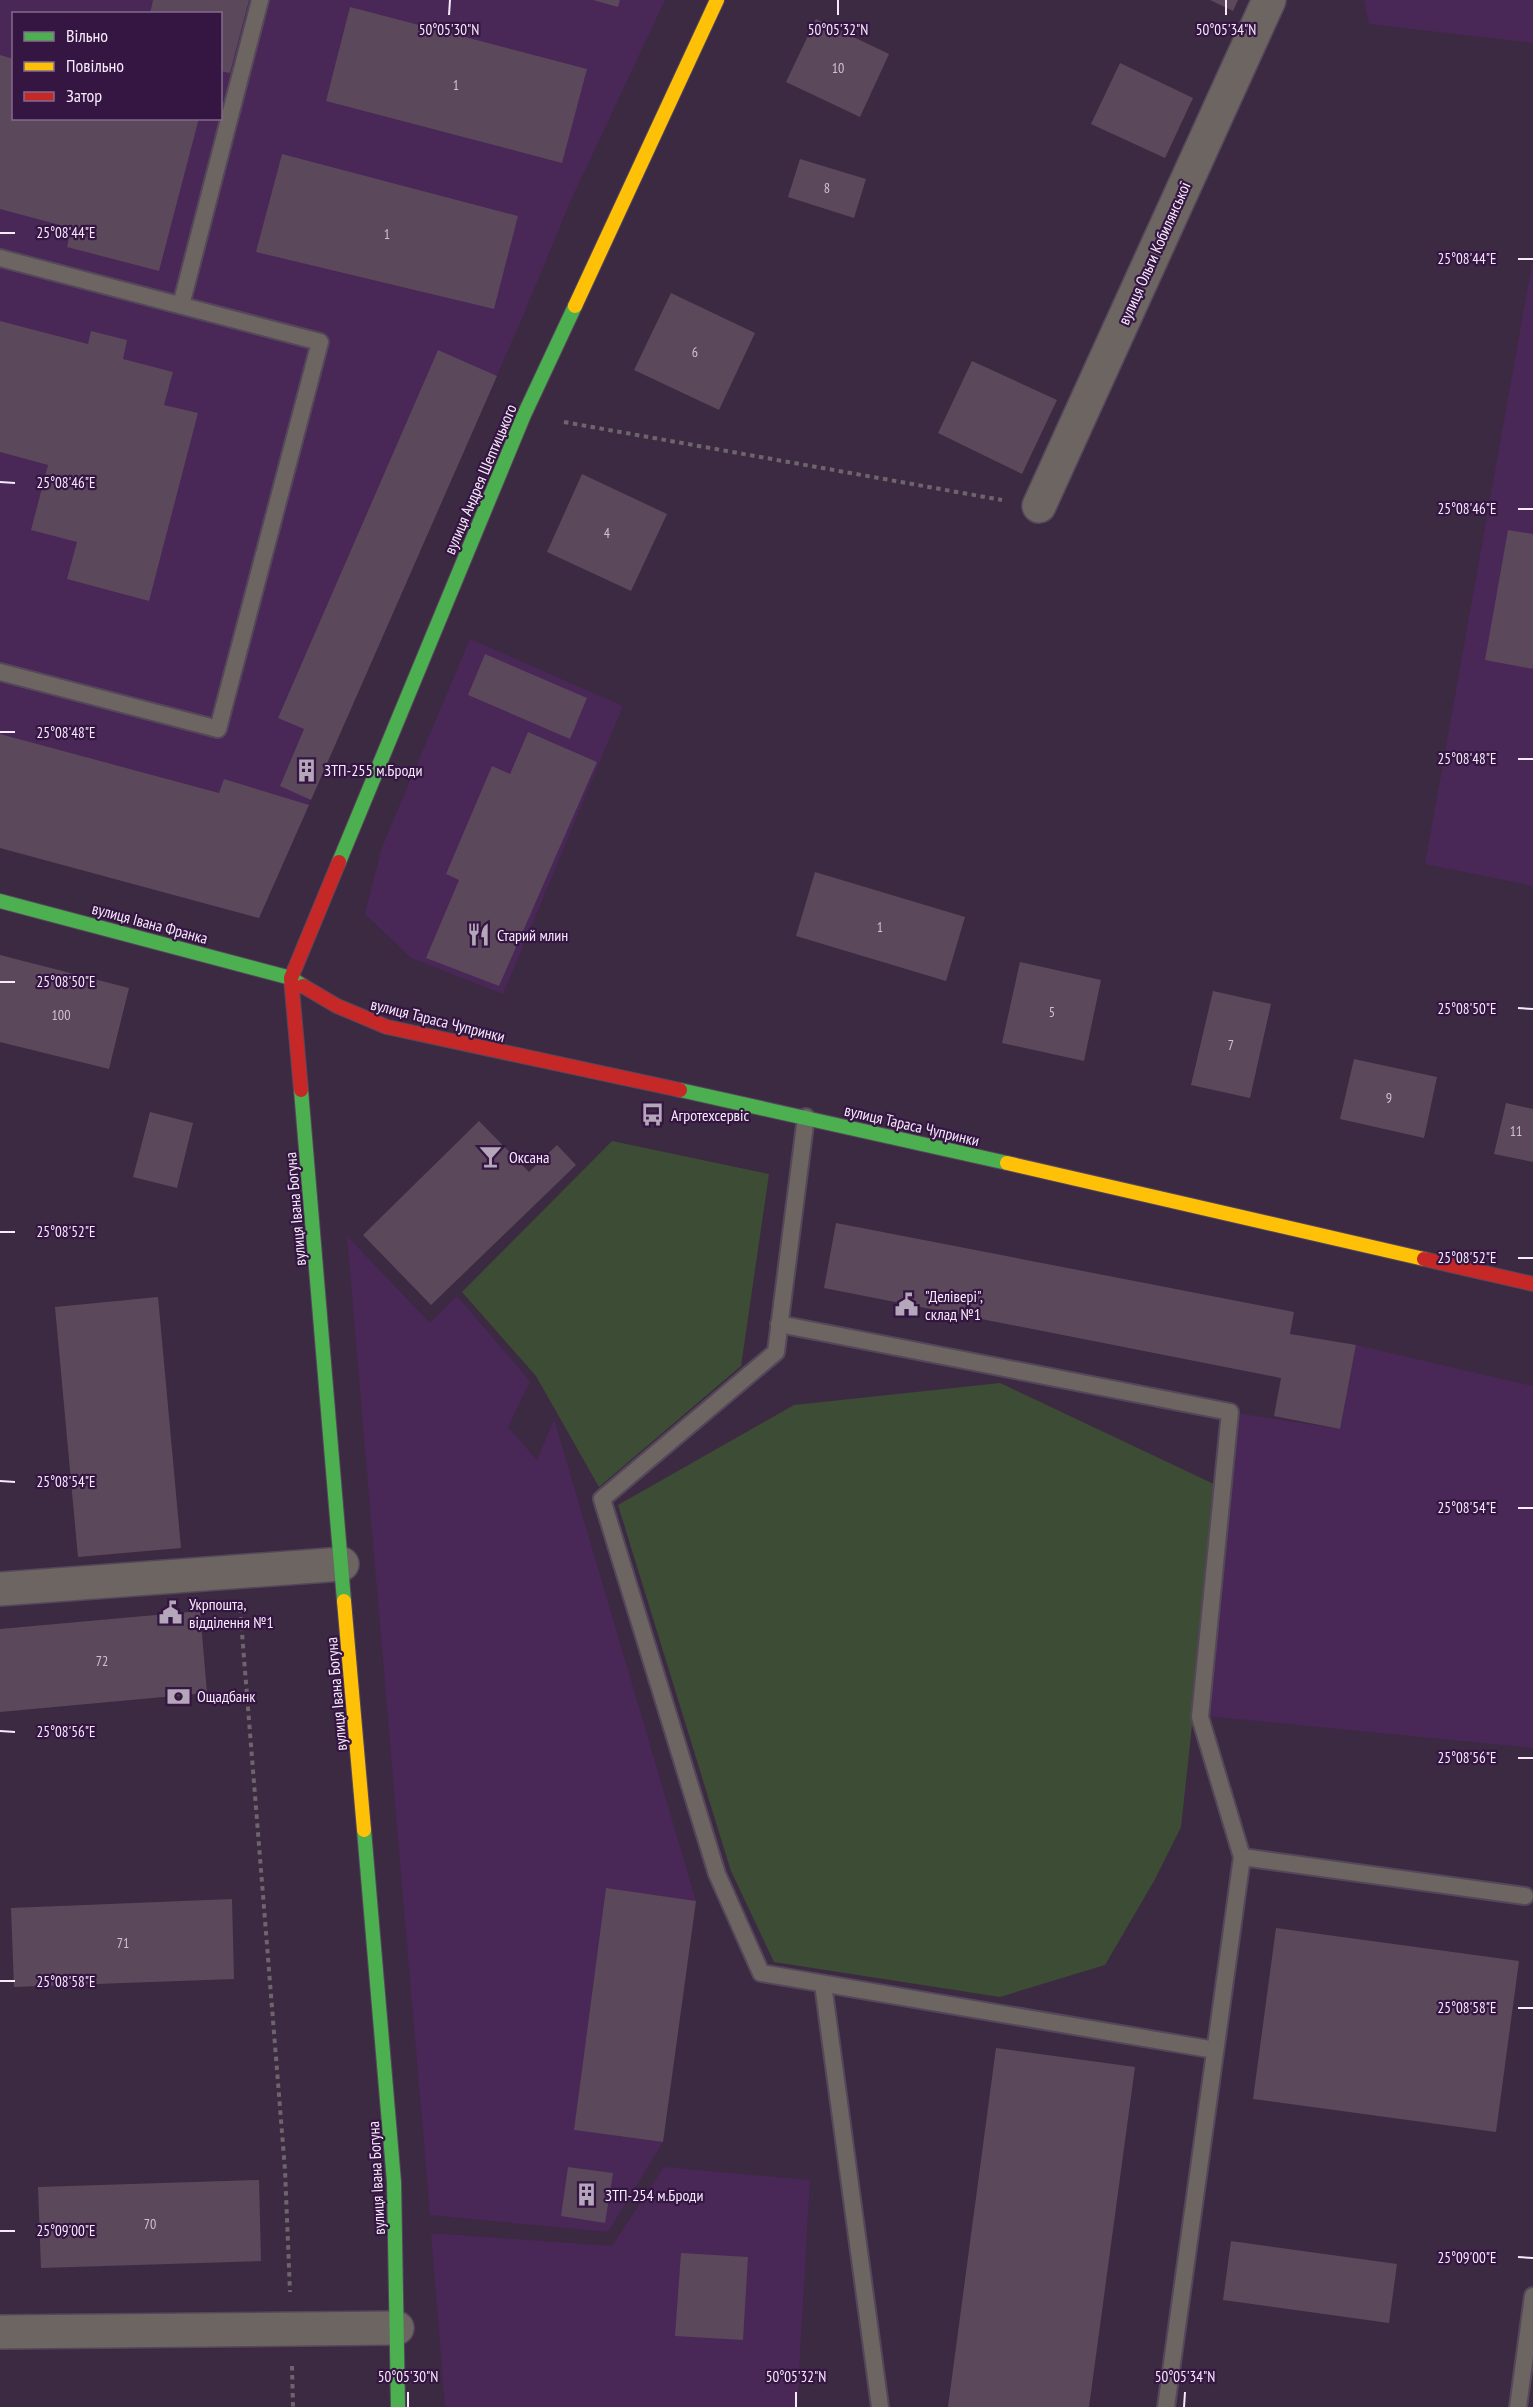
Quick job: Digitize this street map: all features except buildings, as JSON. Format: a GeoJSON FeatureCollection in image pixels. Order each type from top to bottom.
{"type":"FeatureCollection","features":[{"type":"Feature","properties":{"kind":"main road","name":"вулиця Андрея Шептицького"},"geometry":{"type":"LineString","coordinates":[[291,978],[525,416],[717,0]]}},
{"type":"Feature","properties":{"kind":"main road","name":"вулиця Івана Франка"},"geometry":{"type":"LineString","coordinates":[[0,901],[291,978]]}},
{"type":"Feature","properties":{"kind":"main road","name":"вулиця Тараса Чупринки"},"geometry":{"type":"LineString","coordinates":[[291,978],[311,993],[342,1009],[387,1027],[806,1117],[1533,1284]]}},
{"type":"Feature","properties":{"kind":"main road","name":"вулиця Івана Богуна"},"geometry":{"type":"LineString","coordinates":[[291,978],[394,2182],[398,2407]]}},
{"type":"Feature","properties":{"kind":"street","name":"вулиця Ольги Кобилянської"},"geometry":{"type":"LineString","coordinates":[[1039,506],[1269,0]]}},
{"type":"Feature","properties":{"kind":"street"},"geometry":{"type":"LineString","coordinates":[[0,1588],[342,1564]]}},
{"type":"Feature","properties":{"kind":"street"},"geometry":{"type":"LineString","coordinates":[[0,2332],[398,2328]]}},
{"type":"Feature","properties":{"kind":"lane"},"geometry":{"type":"LineString","coordinates":[[181,305],[260,0]]}},
{"type":"Feature","properties":{"kind":"lane"},"geometry":{"type":"LineString","coordinates":[[0,258],[320,342],[219,729],[0,672]]}},
{"type":"Feature","properties":{"kind":"lane"},"geometry":{"type":"LineString","coordinates":[[806,1117],[776,1352],[602,1499],[717,1874],[761,1973],[1215,2050]]}},
{"type":"Feature","properties":{"kind":"lane"},"geometry":{"type":"LineString","coordinates":[[779,1324],[1230,1412],[1200,1717],[1242,1857],[1166,2407]]}},
{"type":"Feature","properties":{"kind":"lane"},"geometry":{"type":"LineString","coordinates":[[1242,1857],[1525,1896]]}},
{"type":"Feature","properties":{"kind":"lane"},"geometry":{"type":"LineString","coordinates":[[823,1984],[880,2407]]}},
{"type":"Feature","properties":{"kind":"lane"},"geometry":{"type":"LineString","coordinates":[[1518,2407],[1533,2296]]}},
{"type":"Feature","properties":{"kind":"path"},"geometry":{"type":"LineString","coordinates":[[525,416],[1039,506]]}},
{"type":"Feature","properties":{"kind":"path"},"geometry":{"type":"LineString","coordinates":[[237,1572],[284,2160],[293,2407]]}},
{"type":"Feature","properties":{"kind":"shaded area"},"geometry":{"type":"Polygon","coordinates":[[[0,0],[665,0],[571,200],[523,316],[259,918],[0,848],[0,0]]]}},
{"type":"Feature","properties":{"kind":"shaded area"},"geometry":{"type":"Polygon","coordinates":[[[1364,0],[1533,0],[1533,43],[1369,24],[1364,0]]]}},
{"type":"Feature","properties":{"kind":"shaded area"},"geometry":{"type":"Polygon","coordinates":[[[1533,258],[1533,886],[1425,864],[1533,258]]]}},
{"type":"Feature","properties":{"kind":"shaded area"},"geometry":{"type":"Polygon","coordinates":[[[470,639],[623,706],[503,994],[411,958],[365,914],[382,847],[470,639]]]}},
{"type":"Feature","properties":{"kind":"shaded area"},"geometry":{"type":"Polygon","coordinates":[[[347,1236],[430,1323],[457,1296],[530,1381],[508,1427],[537,1460],[554,1419],[696,1901],[606,1889],[574,2130],[663,2142],[608,2232],[430,2215],[347,1236]]]}},
{"type":"Feature","properties":{"kind":"shaded area"},"geometry":{"type":"Polygon","coordinates":[[[1356,1345],[1533,1386],[1533,1748],[1207,1716],[1236,1413],[1340,1429],[1356,1345]]]}},
{"type":"Feature","properties":{"kind":"shaded area"},"geometry":{"type":"Polygon","coordinates":[[[664,2167],[810,2180],[797,2407],[445,2407],[431,2233],[612,2246],[664,2167]]]}},
{"type":"Feature","properties":{"kind":"green space"},"geometry":{"type":"Polygon","coordinates":[[[612,1141],[769,1174],[741,1366],[599,1487],[536,1376],[462,1292],[612,1141]]]}},
{"type":"Feature","properties":{"kind":"green space"},"geometry":{"type":"Polygon","coordinates":[[[1000,1383],[1218,1486],[1181,1827],[1154,1881],[1105,1965],[1000,1997],[774,1962],[731,1871],[618,1505],[794,1405],[1000,1383]]]}},
{"type":"Feature","properties":{"kind":"traffic: fast"},"geometry":{"type":"LineString","coordinates":[[339,862],[524,415],[575,306]]}},
{"type":"Feature","properties":{"kind":"traffic: fast"},"geometry":{"type":"LineString","coordinates":[[0,901],[291,978],[303,986]]}},
{"type":"Feature","properties":{"kind":"traffic: fast"},"geometry":{"type":"LineString","coordinates":[[301,1090],[344,1601]]}},
{"type":"Feature","properties":{"kind":"traffic: fast"},"geometry":{"type":"LineString","coordinates":[[680,1090],[1007,1163]]}},
{"type":"Feature","properties":{"kind":"traffic: fast"},"geometry":{"type":"LineString","coordinates":[[364,1830],[394,2182],[398,2407]]}},
{"type":"Feature","properties":{"kind":"traffic: slow"},"geometry":{"type":"LineString","coordinates":[[575,306],[717,0]]}},
{"type":"Feature","properties":{"kind":"traffic: slow"},"geometry":{"type":"LineString","coordinates":[[1007,1163],[1424,1259]]}},
{"type":"Feature","properties":{"kind":"traffic: slow"},"geometry":{"type":"LineString","coordinates":[[344,1601],[364,1830]]}},
{"type":"Feature","properties":{"kind":"traffic: jam"},"geometry":{"type":"LineString","coordinates":[[301,1090],[291,978],[339,862]]}},
{"type":"Feature","properties":{"kind":"traffic: jam"},"geometry":{"type":"LineString","coordinates":[[303,986],[337,1006],[387,1027],[680,1090]]}},
{"type":"Feature","properties":{"kind":"traffic: jam"},"geometry":{"type":"LineString","coordinates":[[1424,1259],[1533,1284]]}},
{"type":"Feature","properties":{"kind":"place","name":"ЗТП-255 м.Броди"},"geometry":{"type":"Point","coordinates":[306,770]}},
{"type":"Feature","properties":{"kind":"place","name":"Старий млин"},"geometry":{"type":"Point","coordinates":[479,935]}},
{"type":"Feature","properties":{"kind":"place","name":"Агротехсервіс"},"geometry":{"type":"Point","coordinates":[653,1115]}},
{"type":"Feature","properties":{"kind":"place","name":"Оксана"},"geometry":{"type":"Point","coordinates":[491,1157]}},
{"type":"Feature","properties":{"kind":"place","name":"\"Делівері\", склад №1"},"geometry":{"type":"Point","coordinates":[907,1305]}},
{"type":"Feature","properties":{"kind":"place","name":"Укрпошта, відділення №1"},"geometry":{"type":"Point","coordinates":[171,1613]}},
{"type":"Feature","properties":{"kind":"place","name":"Ощадбанк"},"geometry":{"type":"Point","coordinates":[179,1696]}},
{"type":"Feature","properties":{"kind":"place","name":"ЗТП-254 м.Броди"},"geometry":{"type":"Point","coordinates":[587,2195]}}]}
